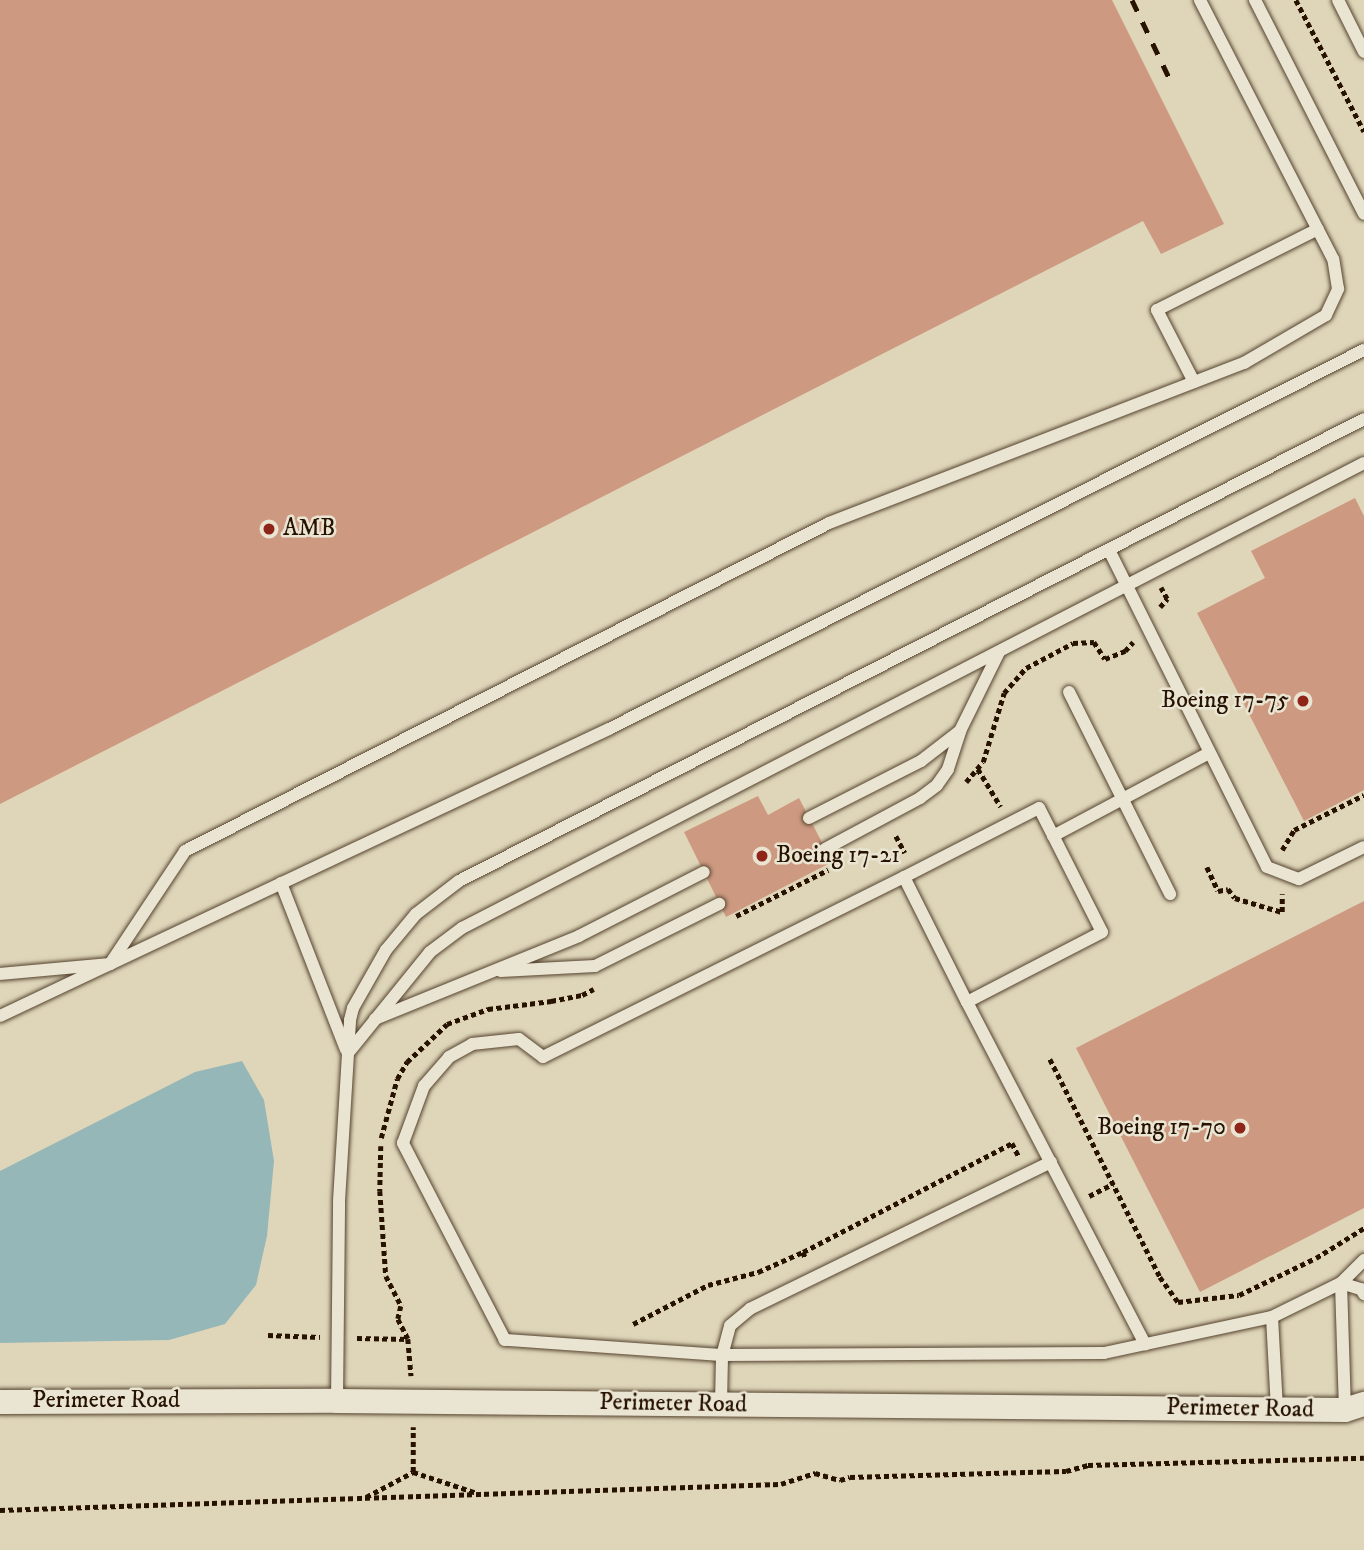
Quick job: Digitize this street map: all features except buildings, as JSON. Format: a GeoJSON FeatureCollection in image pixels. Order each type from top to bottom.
{"type":"FeatureCollection","features":[{"type":"Feature","properties":{"kind":"street","name":"Perimeter Road"},"geometry":{"type":"LineString","coordinates":[[0,1402],[413,1401],[1358,1411]]}},
{"type":"Feature","properties":{"kind":"lane"},"geometry":{"type":"LineString","coordinates":[[110,964],[185,850],[829,523],[1244,363],[1326,315],[1338,289],[1333,259],[1200,0]]}},
{"type":"Feature","properties":{"kind":"lane"},"geometry":{"type":"LineString","coordinates":[[1255,0],[1364,214]]}},
{"type":"Feature","properties":{"kind":"lane"},"geometry":{"type":"LineString","coordinates":[[1338,0],[1364,51]]}},
{"type":"Feature","properties":{"kind":"lane"},"geometry":{"type":"LineString","coordinates":[[1194,382],[1157,310],[1318,229]]}},
{"type":"Feature","properties":{"kind":"lane"},"geometry":{"type":"LineString","coordinates":[[0,1016],[609,729],[1364,350]]}},
{"type":"Feature","properties":{"kind":"lane"},"geometry":{"type":"LineString","coordinates":[[337,1401],[340,1189],[347,1054],[353,1008],[386,950],[416,914],[459,881],[1364,419]]}},
{"type":"Feature","properties":{"kind":"lane"},"geometry":{"type":"LineString","coordinates":[[347,1054],[430,952],[462,928],[1364,463]]}},
{"type":"Feature","properties":{"kind":"lane"},"geometry":{"type":"LineString","coordinates":[[1109,550],[1267,867],[1299,879],[1364,847]]}},
{"type":"Feature","properties":{"kind":"lane"},"geometry":{"type":"LineString","coordinates":[[825,849],[920,799],[937,785],[948,769],[960,731],[999,652]]}},
{"type":"Feature","properties":{"kind":"lane"},"geometry":{"type":"LineString","coordinates":[[1069,692],[1170,894]]}},
{"type":"Feature","properties":{"kind":"lane"},"geometry":{"type":"LineString","coordinates":[[809,818],[921,761],[960,731]]}},
{"type":"Feature","properties":{"kind":"lane"},"geometry":{"type":"LineString","coordinates":[[1053,835],[1209,753]]}},
{"type":"Feature","properties":{"kind":"lane"},"geometry":{"type":"LineString","coordinates":[[967,1002],[1102,932],[1039,808],[543,1057],[519,1039],[472,1044],[449,1057],[424,1086],[403,1143],[505,1340],[722,1355],[1104,1353],[1272,1317],[1341,1283],[1364,1260]]}},
{"type":"Feature","properties":{"kind":"lane"},"geometry":{"type":"LineString","coordinates":[[374,1019],[579,936],[704,872]]}},
{"type":"Feature","properties":{"kind":"lane"},"geometry":{"type":"LineString","coordinates":[[904,877],[1144,1344]]}},
{"type":"Feature","properties":{"kind":"lane"},"geometry":{"type":"LineString","coordinates":[[281,883],[347,1054]]}},
{"type":"Feature","properties":{"kind":"lane"},"geometry":{"type":"LineString","coordinates":[[493,971],[595,966],[719,904]]}},
{"type":"Feature","properties":{"kind":"lane"},"geometry":{"type":"LineString","coordinates":[[0,974],[110,964]]}},
{"type":"Feature","properties":{"kind":"lane"},"geometry":{"type":"LineString","coordinates":[[721,1404],[722,1355],[730,1326],[750,1309],[1051,1162]]}},
{"type":"Feature","properties":{"kind":"lane"},"geometry":{"type":"LineString","coordinates":[[1341,1283],[1361,1289],[1364,1294]]}},
{"type":"Feature","properties":{"kind":"lane"},"geometry":{"type":"LineString","coordinates":[[1341,1283],[1358,1411]]}},
{"type":"Feature","properties":{"kind":"lane"},"geometry":{"type":"LineString","coordinates":[[1272,1317],[1277,1410]]}},
{"type":"Feature","properties":{"kind":"path"},"geometry":{"type":"LineString","coordinates":[[1296,0],[1364,131]]}},
{"type":"Feature","properties":{"kind":"path"},"geometry":{"type":"LineString","coordinates":[[963,786],[983,762],[1004,693],[1026,668],[1073,643],[1094,642],[1105,659],[1125,651],[1167,599],[1158,583]]}},
{"type":"Feature","properties":{"kind":"path"},"geometry":{"type":"LineString","coordinates":[[978,769],[1011,822]]}},
{"type":"Feature","properties":{"kind":"path"},"geometry":{"type":"LineString","coordinates":[[884,841],[907,830]]}},
{"type":"Feature","properties":{"kind":"path"},"geometry":{"type":"LineString","coordinates":[[729,920],[839,864]]}},
{"type":"Feature","properties":{"kind":"path"},"geometry":{"type":"LineString","coordinates":[[413,1472],[413,1401],[408,1339],[398,1319],[401,1306],[386,1276],[380,1191],[382,1129],[397,1079],[407,1062],[447,1024],[466,1015],[582,995],[606,982]]}},
{"type":"Feature","properties":{"kind":"path"},"geometry":{"type":"LineString","coordinates":[[1050,1059],[1160,1276],[1178,1302],[1239,1294],[1316,1258],[1364,1228]]}},
{"type":"Feature","properties":{"kind":"path"},"geometry":{"type":"LineString","coordinates":[[803,1252],[1012,1143],[1027,1174]]}},
{"type":"Feature","properties":{"kind":"path"},"geometry":{"type":"LineString","coordinates":[[0,1510],[781,1484],[816,1473],[840,1480],[850,1477],[1066,1471],[1088,1465],[1364,1458]]}},
{"type":"Feature","properties":{"kind":"path"},"geometry":{"type":"LineString","coordinates":[[365,1497],[413,1472],[481,1494]]}},
{"type":"Feature","properties":{"kind":"water"},"geometry":{"type":"Polygon","coordinates":[[[242,1061],[264,1100],[274,1161],[267,1236],[256,1285],[225,1324],[169,1340],[0,1343],[0,1171],[195,1072],[242,1061]]]}},
{"type":"Feature","properties":{"kind":"railway"},"geometry":{"type":"LineString","coordinates":[[1132,0],[1172,84]]}},
{"type":"Feature","properties":{"kind":"place","name":"AMB"},"geometry":{"type":"Point","coordinates":[269,529]}},
{"type":"Feature","properties":{"kind":"place","name":"Boeing 17-75"},"geometry":{"type":"Point","coordinates":[1303,701]}},
{"type":"Feature","properties":{"kind":"place","name":"Boeing 17-21"},"geometry":{"type":"Point","coordinates":[762,856]}},
{"type":"Feature","properties":{"kind":"place","name":"Boeing 17-70"},"geometry":{"type":"Point","coordinates":[1240,1128]}}]}
